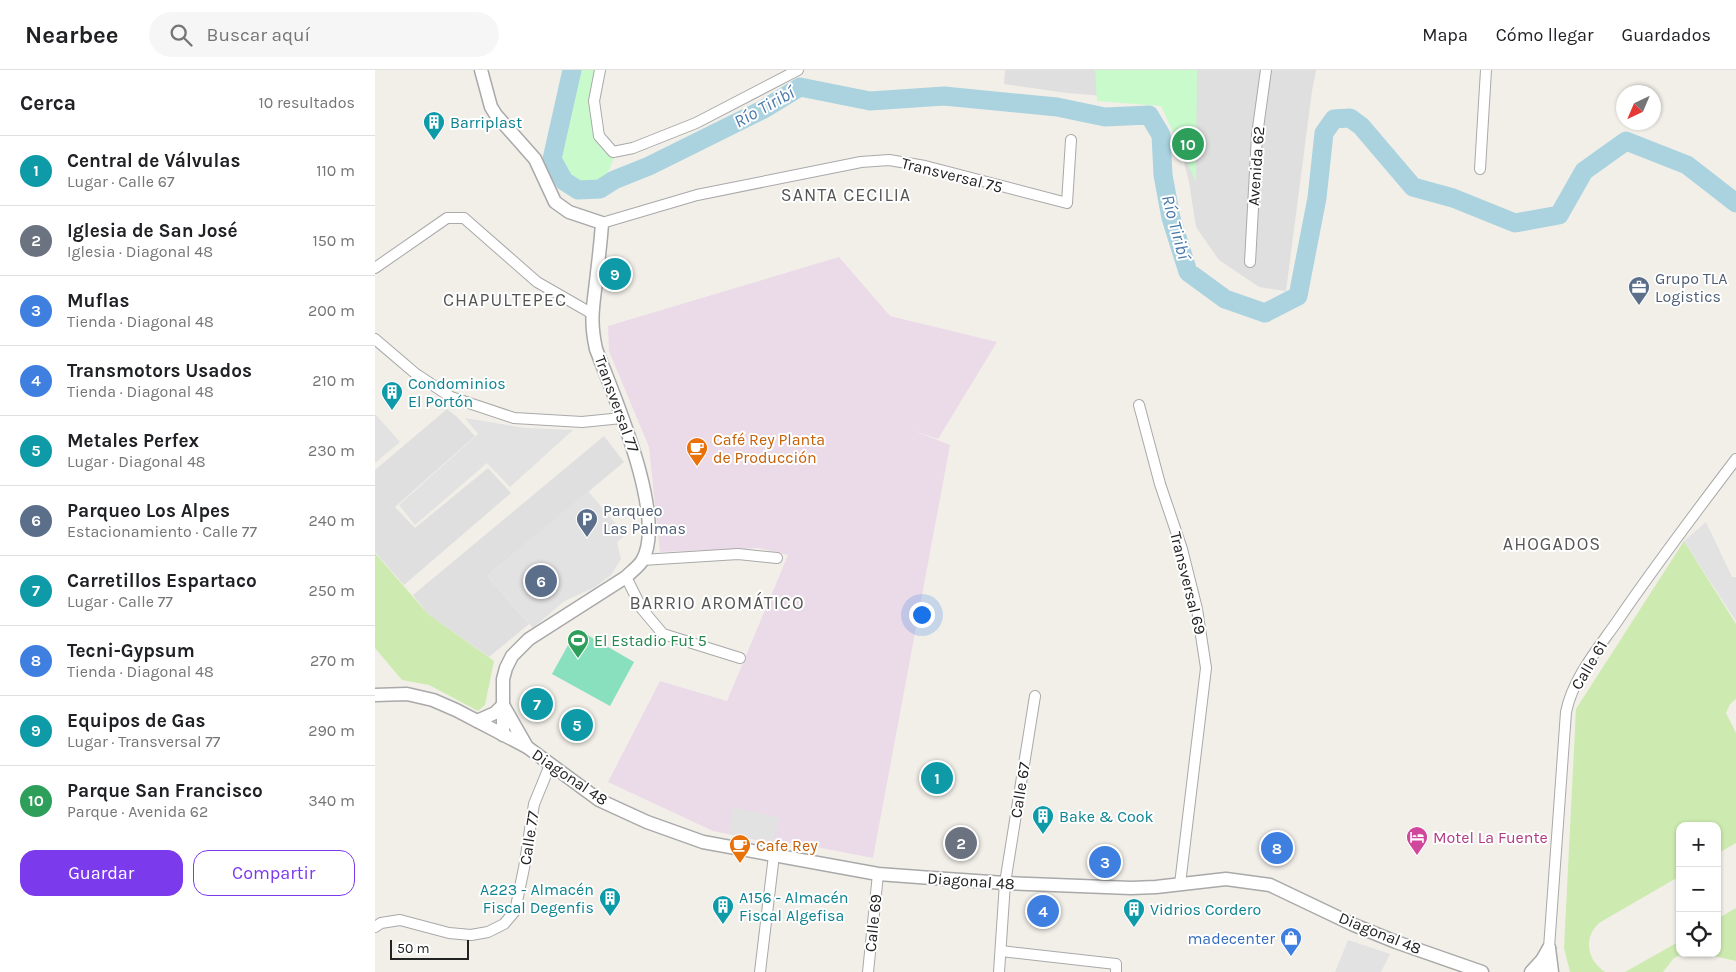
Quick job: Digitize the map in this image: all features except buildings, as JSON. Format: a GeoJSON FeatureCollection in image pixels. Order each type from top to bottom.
{"type":"FeatureCollection","features":[{"type":"Feature","properties":{"kind":"street"},"geometry":{"type":"LineString","coordinates":[[481,70],[491,107],[535,160],[555,202],[569,212],[602,222]]}},
{"type":"Feature","properties":{"kind":"street"},"geometry":{"type":"LineString","coordinates":[[599,70],[594,101],[599,136],[613,152],[633,148],[696,123],[798,70]]}},
{"type":"Feature","properties":{"kind":"street","name":"Avenida 62"},"geometry":{"type":"LineString","coordinates":[[1250,262],[1257,135],[1265,70]]}},
{"type":"Feature","properties":{"kind":"street"},"geometry":{"type":"LineString","coordinates":[[1480,169],[1485,70]]}},
{"type":"Feature","properties":{"kind":"street","name":"Transversal 75"},"geometry":{"type":"LineString","coordinates":[[602,222],[697,195],[843,165],[881,160],[900,161],[925,166],[1067,203],[1071,140]]}},
{"type":"Feature","properties":{"kind":"street"},"geometry":{"type":"LineString","coordinates":[[375,268],[447,218],[464,218],[537,282],[591,313]]}},
{"type":"Feature","properties":{"kind":"street","name":"Transversal 77"},"geometry":{"type":"LineString","coordinates":[[602,222],[591,313],[592,331],[639,466],[648,514],[648,544],[642,560],[626,577]]}},
{"type":"Feature","properties":{"kind":"street"},"geometry":{"type":"LineString","coordinates":[[375,339],[416,374],[451,397],[514,418],[582,422],[621,418]]}},
{"type":"Feature","properties":{"kind":"street","name":"Transversal 69"},"geometry":{"type":"LineString","coordinates":[[1139,405],[1160,484],[1182,549],[1197,609],[1206,668],[1180,884]]}},
{"type":"Feature","properties":{"kind":"street","name":"Calle 61"},"geometry":{"type":"LineString","coordinates":[[1544,972],[1549,948],[1566,712],[1572,692],[1580,675],[1634,596],[1736,459]]}},
{"type":"Feature","properties":{"kind":"street"},"geometry":{"type":"LineString","coordinates":[[642,560],[738,554],[777,558]]}},
{"type":"Feature","properties":{"kind":"street"},"geometry":{"type":"LineString","coordinates":[[503,735],[503,679],[512,656],[520,647],[545,629],[626,577],[642,609],[663,634],[740,658]]}},
{"type":"Feature","properties":{"kind":"street","name":"Diagonal 48"},"geometry":{"type":"LineString","coordinates":[[375,695],[407,694],[425,698],[456,710],[527,747],[599,800],[647,822],[703,842],[878,874],[1005,883],[1131,888],[1226,879],[1269,885],[1363,928],[1482,972]]}},
{"type":"Feature","properties":{"kind":"street","name":"Calle 67"},"geometry":{"type":"LineString","coordinates":[[999,972],[1005,883],[1035,696]]}},
{"type":"Feature","properties":{"kind":"street"},"geometry":{"type":"LineString","coordinates":[[477,721],[495,713],[503,705]]}},
{"type":"Feature","properties":{"kind":"street"},"geometry":{"type":"LineString","coordinates":[[503,705],[527,747]]}},
{"type":"Feature","properties":{"kind":"street","name":"Calle 77"},"geometry":{"type":"LineString","coordinates":[[375,927],[381,923],[400,920],[449,933],[471,935],[488,932],[504,924],[515,911],[534,804],[550,764]]}},
{"type":"Feature","properties":{"kind":"street"},"geometry":{"type":"LineString","coordinates":[[760,972],[774,855]]}},
{"type":"Feature","properties":{"kind":"street","name":"Calle 69"},"geometry":{"type":"LineString","coordinates":[[868,972],[878,874]]}},
{"type":"Feature","properties":{"kind":"street"},"geometry":{"type":"LineString","coordinates":[[1531,972],[1542,960],[1549,948]]}},
{"type":"Feature","properties":{"kind":"street"},"geometry":{"type":"LineString","coordinates":[[1549,948],[1552,972]]}},
{"type":"Feature","properties":{"kind":"street"},"geometry":{"type":"LineString","coordinates":[[1001,951],[1116,968]]}},
{"type":"Feature","properties":{"kind":"shaded area"},"geometry":{"type":"Polygon","coordinates":[[[1005,70],[1316,70],[1286,291],[1259,287],[1219,260],[1196,227],[1189,182],[1168,101],[1067,93],[1004,84],[1005,70]]]}},
{"type":"Feature","properties":{"kind":"shaded area"},"geometry":{"type":"Polygon","coordinates":[[[839,257],[890,316],[997,342],[938,439],[912,430],[950,445],[873,858],[801,844],[767,842],[713,831],[608,782],[660,681],[727,701],[788,555],[759,548],[660,552],[649,447],[609,351],[608,326],[839,257]]]}},
{"type":"Feature","properties":{"kind":"shaded area"},"geometry":{"type":"Polygon","coordinates":[[[447,409],[475,436],[395,507],[415,528],[488,468],[511,493],[404,585],[375,552],[375,470],[447,409]]]}},
{"type":"Feature","properties":{"kind":"shaded area"},"geometry":{"type":"Polygon","coordinates":[[[375,414],[400,442],[375,463],[375,414]]]}},
{"type":"Feature","properties":{"kind":"shaded area"},"geometry":{"type":"Polygon","coordinates":[[[465,418],[525,428],[573,430],[510,487],[487,463],[415,525],[399,505],[478,434],[465,418]]]}},
{"type":"Feature","properties":{"kind":"shaded area"},"geometry":{"type":"Polygon","coordinates":[[[604,436],[624,462],[487,576],[529,624],[489,657],[428,614],[413,595],[604,436]]]}},
{"type":"Feature","properties":{"kind":"shaded area"},"geometry":{"type":"Polygon","coordinates":[[[588,491],[625,535],[617,542],[621,559],[611,575],[595,587],[563,602],[533,628],[487,576],[588,491]]]}},
{"type":"Feature","properties":{"kind":"shaded area"},"geometry":{"type":"Polygon","coordinates":[[[1706,522],[1732,577],[1736,577],[1736,621],[1684,541],[1706,522]]]}},
{"type":"Feature","properties":{"kind":"shaded area"},"geometry":{"type":"Polygon","coordinates":[[[733,807],[780,818],[773,842],[728,834],[733,807]]]}},
{"type":"Feature","properties":{"kind":"shaded area"},"geometry":{"type":"Polygon","coordinates":[[[1348,940],[1390,954],[1381,972],[1335,972],[1348,940]]]}},
{"type":"Feature","properties":{"kind":"green space"},"geometry":{"type":"Polygon","coordinates":[[[576,70],[597,70],[598,138],[615,156],[603,184],[577,183],[563,173],[556,154],[576,70]]]}},
{"type":"Feature","properties":{"kind":"green space"},"geometry":{"type":"Polygon","coordinates":[[[1095,70],[1197,70],[1196,182],[1161,106],[1097,101],[1095,70]]]}},
{"type":"Feature","properties":{"kind":"green space"},"geometry":{"type":"Polygon","coordinates":[[[1684,541],[1736,624],[1736,699],[1730,704],[1726,713],[1736,733],[1736,843],[1721,852],[1721,822],[1676,822],[1676,878],[1599,923],[1591,935],[1589,949],[1591,955],[1605,972],[1570,972],[1564,948],[1576,709],[1684,541]]]}},
{"type":"Feature","properties":{"kind":"green space"},"geometry":{"type":"Polygon","coordinates":[[[375,553],[428,614],[494,661],[485,705],[478,711],[429,685],[402,680],[375,648],[375,553]]]}},
{"type":"Feature","properties":{"kind":"green space"},"geometry":{"type":"Polygon","coordinates":[[[577,629],[634,662],[610,706],[552,674],[577,629]]]}},
{"type":"Feature","properties":{"kind":"green space"},"geometry":{"type":"Polygon","coordinates":[[[1736,908],[1736,961],[1718,957],[1721,957],[1721,917],[1736,908]]]}},
{"type":"Feature","properties":{"kind":"green space"},"geometry":{"type":"Polygon","coordinates":[[[1676,943],[1676,957],[1663,972],[1625,972],[1676,943]]]}},
{"type":"Feature","properties":{"kind":"waterway","name":"Río Tiribí"},"geometry":{"type":"LineString","coordinates":[[572,70],[552,159],[564,181],[578,190],[600,189],[614,180],[649,166],[764,109],[800,87],[870,101],[944,96],[1057,107],[1105,117],[1149,115],[1161,135],[1163,175],[1171,218],[1188,272],[1225,299],[1265,313],[1298,296],[1317,198],[1324,133],[1334,119],[1350,118],[1361,126],[1413,187],[1453,198],[1515,223],[1559,215],[1584,171],[1626,141],[1687,165],[1736,203]]}},
{"type":"Feature","properties":{"kind":"place","name":"Barriplast"},"geometry":{"type":"Point","coordinates":[434,141]}},
{"type":"Feature","properties":{"kind":"place","name":"Parque San Francisco"},"geometry":{"type":"Point","coordinates":[1188,144]}},
{"type":"Feature","properties":{"kind":"place","name":"Equipos de Gas"},"geometry":{"type":"Point","coordinates":[615,274]}},
{"type":"Feature","properties":{"kind":"place","name":"Grupo TLA Logistics"},"geometry":{"type":"Point","coordinates":[1639,306]}},
{"type":"Feature","properties":{"kind":"place","name":"Condominios El Portón"},"geometry":{"type":"Point","coordinates":[392,411]}},
{"type":"Feature","properties":{"kind":"place","name":"Café Rey Planta de Producción"},"geometry":{"type":"Point","coordinates":[697,467]}},
{"type":"Feature","properties":{"kind":"place","name":"Parqueo Las Palmas"},"geometry":{"type":"Point","coordinates":[587,538]}},
{"type":"Feature","properties":{"kind":"place","name":"Parqueo Los Alpes"},"geometry":{"type":"Point","coordinates":[541,581]}},
{"type":"Feature","properties":{"kind":"place","name":"El Estadio Fut 5"},"geometry":{"type":"Point","coordinates":[578,659]}},
{"type":"Feature","properties":{"kind":"place","name":"Carretillos Espartaco"},"geometry":{"type":"Point","coordinates":[537,704]}},
{"type":"Feature","properties":{"kind":"place","name":"Metales Perfex"},"geometry":{"type":"Point","coordinates":[577,725]}},
{"type":"Feature","properties":{"kind":"place","name":"Central de Válvulas"},"geometry":{"type":"Point","coordinates":[937,778]}},
{"type":"Feature","properties":{"kind":"place","name":"Bake & Cook"},"geometry":{"type":"Point","coordinates":[1043,835]}},
{"type":"Feature","properties":{"kind":"place","name":"Iglesia de San José"},"geometry":{"type":"Point","coordinates":[961,843]}},
{"type":"Feature","properties":{"kind":"place","name":"Tecni-Gypsum"},"geometry":{"type":"Point","coordinates":[1277,848]}},
{"type":"Feature","properties":{"kind":"place","name":"Motel La Fuente"},"geometry":{"type":"Point","coordinates":[1417,856]}},
{"type":"Feature","properties":{"kind":"place","name":"Muflas"},"geometry":{"type":"Point","coordinates":[1105,862]}},
{"type":"Feature","properties":{"kind":"place","name":"Cafe Rey"},"geometry":{"type":"Point","coordinates":[740,864]}},
{"type":"Feature","properties":{"kind":"place","name":"Transmotors Usados"},"geometry":{"type":"Point","coordinates":[1043,911]}},
{"type":"Feature","properties":{"kind":"place","name":"A223 - Almacén Fiscal Degenfis"},"geometry":{"type":"Point","coordinates":[610,917]}},
{"type":"Feature","properties":{"kind":"place","name":"A156 - Almacén Fiscal Algefisa"},"geometry":{"type":"Point","coordinates":[723,925]}},
{"type":"Feature","properties":{"kind":"place","name":"Vidrios Cordero"},"geometry":{"type":"Point","coordinates":[1134,928]}},
{"type":"Feature","properties":{"kind":"place","name":"madecenter"},"geometry":{"type":"Point","coordinates":[1291,957]}},
{"type":"Feature","properties":{"kind":"district","name":"SANTA CECILIA"},"geometry":{"type":"Point","coordinates":[846,195]}},
{"type":"Feature","properties":{"kind":"district","name":"CHAPULTEPEC"},"geometry":{"type":"Point","coordinates":[505,300]}},
{"type":"Feature","properties":{"kind":"district","name":"AHOGADOS"},"geometry":{"type":"Point","coordinates":[1552,544]}},
{"type":"Feature","properties":{"kind":"district","name":"BARRIO AROMÁTICO"},"geometry":{"type":"Point","coordinates":[717,603]}}]}
